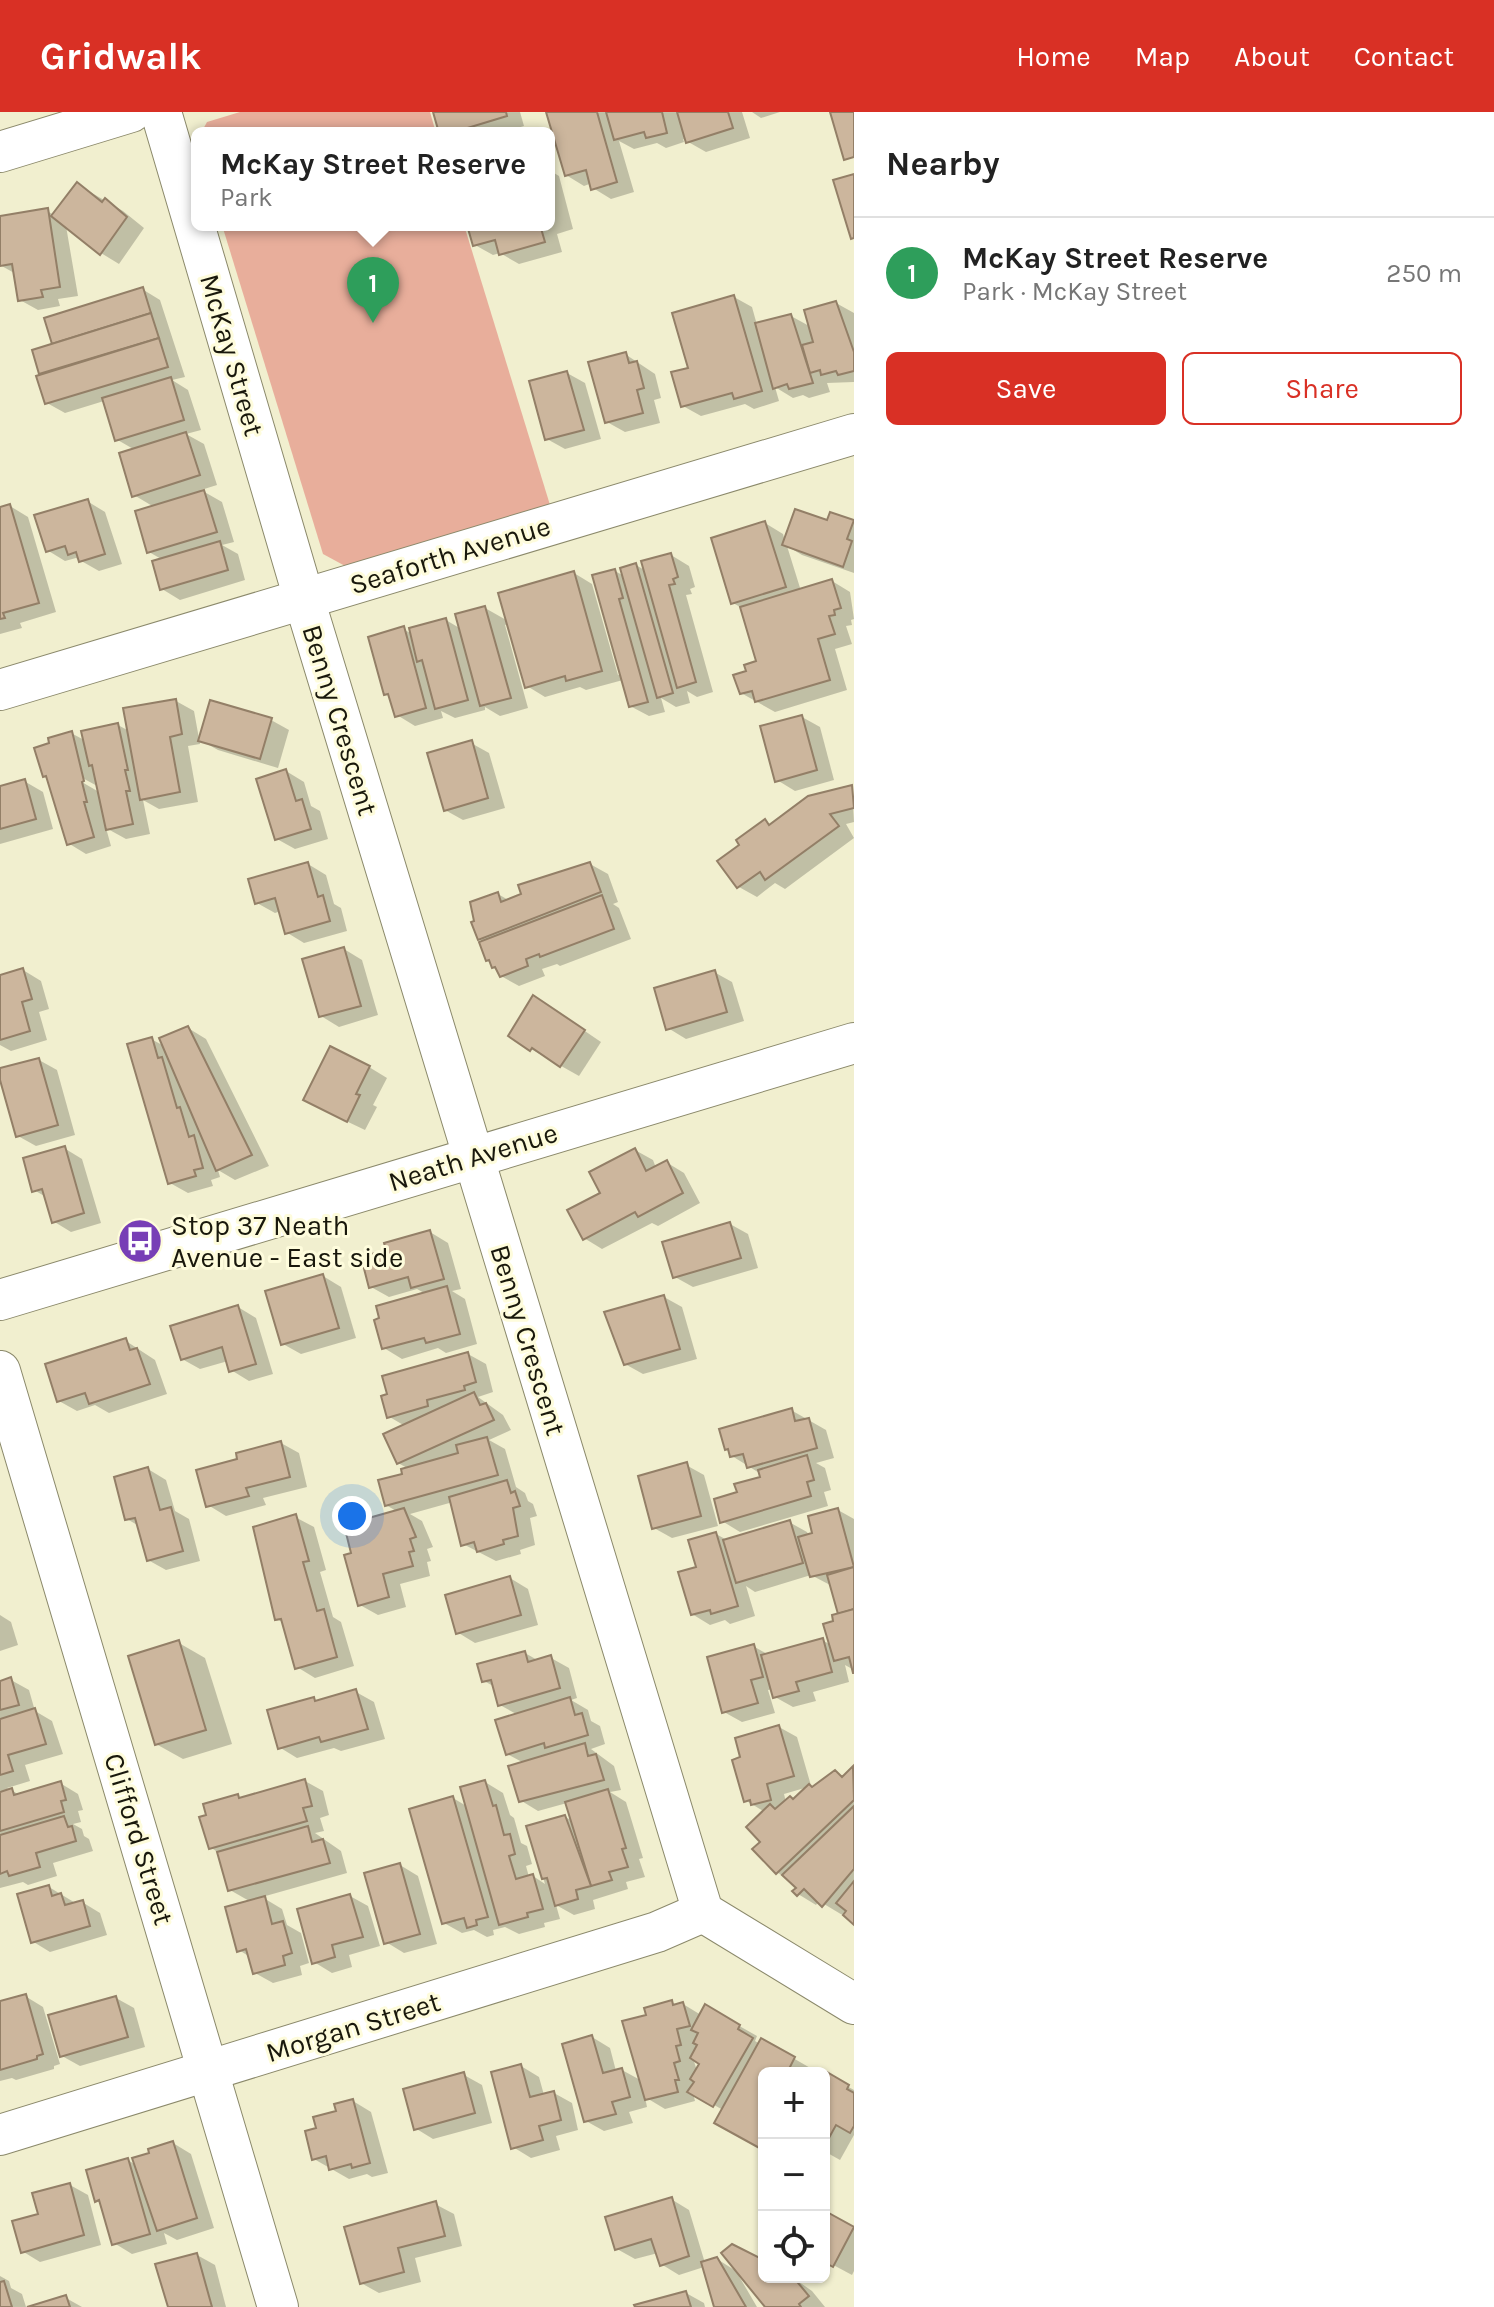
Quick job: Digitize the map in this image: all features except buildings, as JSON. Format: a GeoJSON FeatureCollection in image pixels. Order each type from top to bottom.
{"type":"FeatureCollection","features":[{"type":"Feature","properties":{"kind":"street"},"geometry":{"type":"LineString","coordinates":[[0,152],[131,112]]}},
{"type":"Feature","properties":{"kind":"street","name":"McKay Street"},"geometry":{"type":"LineString","coordinates":[[161,112],[191,214]]}},
{"type":"Feature","properties":{"kind":"street","name":"McKay Street"},"geometry":{"type":"LineString","coordinates":[[196,231],[304,599]]}},
{"type":"Feature","properties":{"kind":"street","name":"Seaforth Avenue"},"geometry":{"type":"LineString","coordinates":[[0,690],[854,434]]}},
{"type":"Feature","properties":{"kind":"street","name":"Benny Crescent"},"geometry":{"type":"LineString","coordinates":[[304,599],[703,1912]]}},
{"type":"Feature","properties":{"kind":"street","name":"Neath Avenue"},"geometry":{"type":"LineString","coordinates":[[0,1300],[854,1043]]}},
{"type":"Feature","properties":{"kind":"street","name":"Clifford Street"},"geometry":{"type":"LineString","coordinates":[[0,1371],[278,2307]]}},
{"type":"Feature","properties":{"kind":"street"},"geometry":{"type":"LineString","coordinates":[[703,1912],[854,2004]]}},
{"type":"Feature","properties":{"kind":"street","name":"Morgan Street"},"geometry":{"type":"LineString","coordinates":[[0,2135],[657,1932],[703,1912]]}},
{"type":"Feature","properties":{"kind":"shaded area"},"geometry":{"type":"Polygon","coordinates":[[[240,112],[430,112],[434,127],[204,127],[207,122],[240,112]]]}},
{"type":"Feature","properties":{"kind":"shaded area"},"geometry":{"type":"Polygon","coordinates":[[[224,231],[466,231],[550,505],[347,567],[323,554],[224,231]]]}},
{"type":"Feature","properties":{"kind":"place","name":"McKay Street Reserve"},"geometry":{"type":"Point","coordinates":[373,323]}},
{"type":"Feature","properties":{"kind":"place","name":"Stop 37 Neath Avenue - East side"},"geometry":{"type":"Point","coordinates":[140,1241]}}]}
